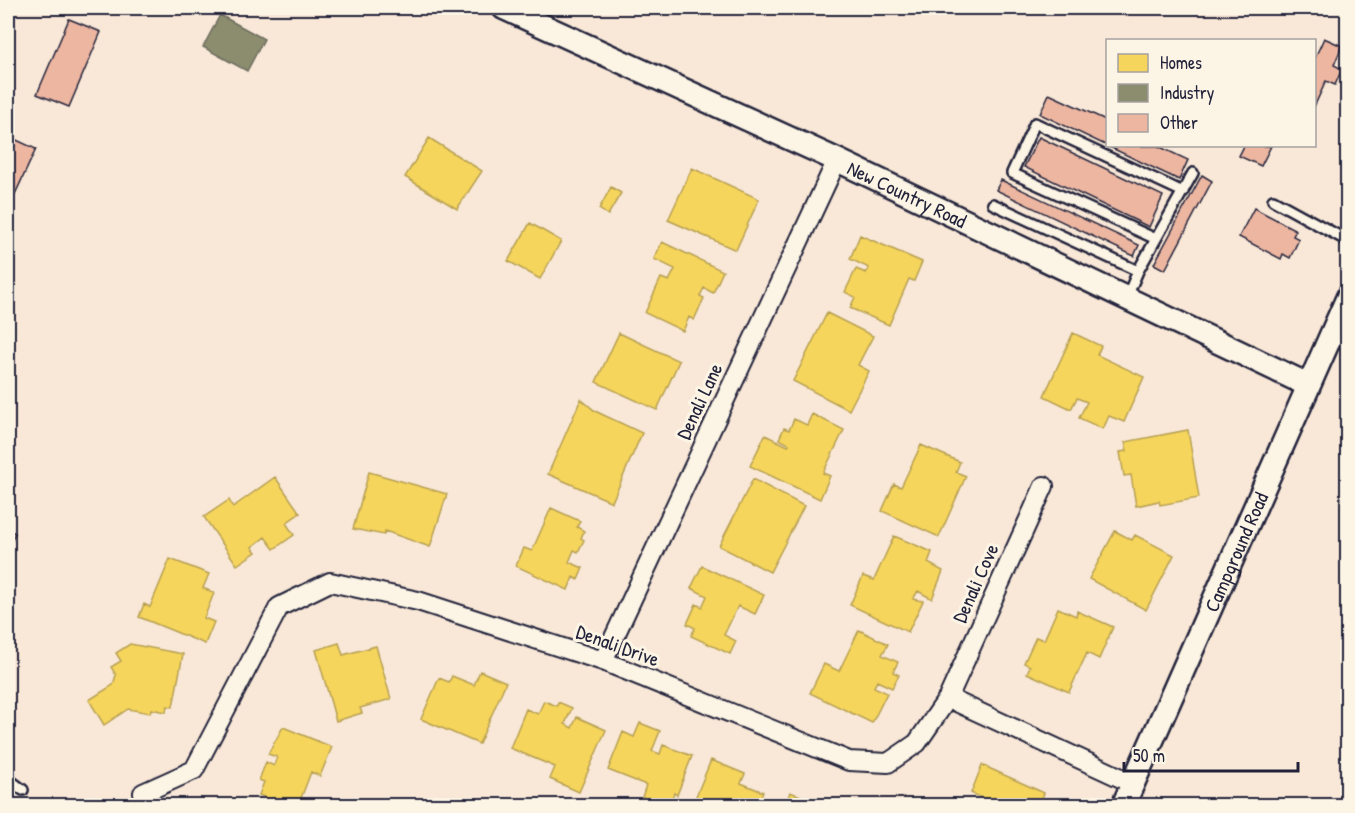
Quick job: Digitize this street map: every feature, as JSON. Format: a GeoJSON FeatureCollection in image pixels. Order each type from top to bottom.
{"type":"FeatureCollection","features":[{"type":"Feature","properties":{"kind":"street","name":"New Country Road"},"geometry":{"type":"LineString","coordinates":[[504,8],[837,160],[1308,385]]}},
{"type":"Feature","properties":{"kind":"street","name":"Denali Lane"},"geometry":{"type":"LineString","coordinates":[[603,661],[837,160]]}},
{"type":"Feature","properties":{"kind":"street","name":"Campground Road"},"geometry":{"type":"LineString","coordinates":[[1123,806],[1347,297]]}},
{"type":"Feature","properties":{"kind":"street","name":"Denali Cove"},"geometry":{"type":"LineString","coordinates":[[948,698],[1044,486]]}},
{"type":"Feature","properties":{"kind":"street","name":"Denali Drive"},"geometry":{"type":"LineString","coordinates":[[143,793],[194,770],[279,607],[330,582],[418,601],[603,661],[849,761],[888,763],[917,743],[948,698]]}},
{"type":"Feature","properties":{"kind":"street"},"geometry":{"type":"LineString","coordinates":[[948,698],[1132,783]]}},
{"type":"Feature","properties":{"kind":"lane"},"geometry":{"type":"LineString","coordinates":[[1156,239],[1012,172],[1035,123],[1183,192]]}},
{"type":"Feature","properties":{"kind":"lane"},"geometry":{"type":"LineString","coordinates":[[1126,299],[1138,271],[1193,173]]}},
{"type":"Feature","properties":{"kind":"lane"},"geometry":{"type":"LineString","coordinates":[[1273,200],[1347,241]]}},
{"type":"Feature","properties":{"kind":"lane"},"geometry":{"type":"LineString","coordinates":[[993,204],[1138,271]]}},
{"type":"Feature","properties":{"kind":"lane"},"geometry":{"type":"LineString","coordinates":[[8,779],[23,790]]}},
{"type":"Feature","properties":{"kind":"building: Homes"},"geometry":{"type":"Polygon","coordinates":[[[429,138],[482,171],[457,209],[405,177],[429,138]]]}},
{"type":"Feature","properties":{"kind":"building: Homes"},"geometry":{"type":"Polygon","coordinates":[[[692,168],[759,199],[736,250],[668,220],[692,168]]]}},
{"type":"Feature","properties":{"kind":"building: Homes"},"geometry":{"type":"Polygon","coordinates":[[[611,187],[621,193],[608,215],[599,209],[611,187]]]}},
{"type":"Feature","properties":{"kind":"building: Homes"},"geometry":{"type":"Polygon","coordinates":[[[530,223],[561,241],[540,279],[508,261],[530,223]]]}},
{"type":"Feature","properties":{"kind":"building: Homes"},"geometry":{"type":"Polygon","coordinates":[[[860,235],[922,262],[914,281],[909,279],[889,325],[850,308],[855,297],[845,292],[856,269],[866,273],[869,268],[850,259],[860,235]]]}},
{"type":"Feature","properties":{"kind":"building: Homes"},"geometry":{"type":"Polygon","coordinates":[[[662,242],[723,271],[713,293],[704,288],[700,296],[704,298],[694,320],[689,317],[683,331],[645,313],[661,278],[669,281],[675,269],[654,259],[662,242]]]}},
{"type":"Feature","properties":{"kind":"building: Homes"},"geometry":{"type":"Polygon","coordinates":[[[827,313],[873,336],[858,365],[869,371],[849,410],[793,381],[827,313]]]}},
{"type":"Feature","properties":{"kind":"building: Homes"},"geometry":{"type":"Polygon","coordinates":[[[619,333],[679,361],[657,410],[596,382],[619,333]]]}},
{"type":"Feature","properties":{"kind":"building: Homes"},"geometry":{"type":"Polygon","coordinates":[[[1073,333],[1101,346],[1097,355],[1144,377],[1124,422],[1109,416],[1103,429],[1079,418],[1087,402],[1077,398],[1071,409],[1044,396],[1073,333]]]}},
{"type":"Feature","properties":{"kind":"building: Homes"},"geometry":{"type":"Polygon","coordinates":[[[581,399],[595,411],[642,433],[612,502],[548,474],[581,399]]]}},
{"type":"Feature","properties":{"kind":"building: Homes"},"geometry":{"type":"Polygon","coordinates":[[[812,414],[844,430],[823,473],[830,476],[820,499],[750,466],[765,435],[788,446],[789,444],[779,439],[784,428],[789,430],[794,419],[807,425],[812,414]]]}},
{"type":"Feature","properties":{"kind":"building: Homes"},"geometry":{"type":"Polygon","coordinates":[[[1188,430],[1199,498],[1160,505],[1159,501],[1136,506],[1131,475],[1124,476],[1120,452],[1127,451],[1125,442],[1188,430]]]}},
{"type":"Feature","properties":{"kind":"building: Homes"},"geometry":{"type":"Polygon","coordinates":[[[921,445],[960,462],[956,472],[966,476],[939,537],[882,511],[894,484],[901,487],[921,445]]]}},
{"type":"Feature","properties":{"kind":"building: Homes"},"geometry":{"type":"Polygon","coordinates":[[[369,472],[447,494],[430,547],[385,531],[384,535],[353,529],[369,472]]]}},
{"type":"Feature","properties":{"kind":"building: Homes"},"geometry":{"type":"Polygon","coordinates":[[[275,477],[300,513],[286,523],[294,535],[274,549],[265,537],[252,547],[256,552],[237,565],[204,517],[229,500],[233,507],[275,477]]]}},
{"type":"Feature","properties":{"kind":"building: Homes"},"geometry":{"type":"Polygon","coordinates":[[[753,479],[804,506],[770,572],[719,546],[753,479]]]}},
{"type":"Feature","properties":{"kind":"building: Homes"},"geometry":{"type":"Polygon","coordinates":[[[551,508],[580,521],[577,527],[584,531],[581,538],[584,540],[578,552],[574,550],[569,562],[583,568],[578,580],[573,577],[568,590],[516,566],[524,548],[532,551],[551,508]]]}},
{"type":"Feature","properties":{"kind":"building: Homes"},"geometry":{"type":"Polygon","coordinates":[[[1115,531],[1132,540],[1135,535],[1174,555],[1146,610],[1089,579],[1115,531]]]}},
{"type":"Feature","properties":{"kind":"building: Homes"},"geometry":{"type":"Polygon","coordinates":[[[894,536],[932,552],[928,563],[943,571],[932,599],[918,591],[913,599],[923,601],[908,632],[850,605],[863,576],[874,580],[894,536]]]}},
{"type":"Feature","properties":{"kind":"building: Homes"},"geometry":{"type":"Polygon","coordinates":[[[170,559],[209,574],[203,588],[214,593],[204,618],[214,622],[205,644],[139,617],[144,604],[150,607],[170,559]]]}},
{"type":"Feature","properties":{"kind":"building: Homes"},"geometry":{"type":"Polygon","coordinates":[[[702,566],[764,595],[755,614],[738,606],[724,635],[736,641],[730,654],[691,636],[695,628],[687,624],[696,604],[702,607],[707,596],[691,588],[702,566]]]}},
{"type":"Feature","properties":{"kind":"building: Homes"},"geometry":{"type":"Polygon","coordinates":[[[1058,608],[1076,616],[1077,611],[1113,627],[1099,659],[1087,653],[1069,692],[1027,673],[1030,666],[1024,663],[1036,637],[1044,640],[1058,608]]]}},
{"type":"Feature","properties":{"kind":"building: Homes"},"geometry":{"type":"Polygon","coordinates":[[[859,630],[888,644],[882,655],[898,662],[893,672],[899,675],[892,688],[877,681],[874,687],[887,693],[872,723],[810,693],[824,664],[839,671],[859,630]]]}},
{"type":"Feature","properties":{"kind":"building: Homes"},"geometry":{"type":"Polygon","coordinates":[[[339,643],[343,655],[376,646],[391,699],[360,708],[362,713],[336,721],[316,650],[339,643]]]}},
{"type":"Feature","properties":{"kind":"building: Homes"},"geometry":{"type":"Polygon","coordinates":[[[130,644],[183,654],[173,707],[167,706],[166,712],[151,709],[150,713],[128,709],[104,725],[89,700],[113,685],[116,675],[111,667],[121,661],[116,653],[130,644]]]}},
{"type":"Feature","properties":{"kind":"building: Homes"},"geometry":{"type":"Polygon","coordinates":[[[480,671],[506,682],[479,744],[421,719],[439,678],[449,682],[452,676],[474,685],[480,671]]]}},
{"type":"Feature","properties":{"kind":"building: Homes"},"geometry":{"type":"Polygon","coordinates":[[[544,701],[557,706],[558,702],[572,708],[565,724],[572,728],[577,717],[606,730],[579,792],[550,779],[555,767],[510,748],[526,709],[538,714],[544,701]]]}},
{"type":"Feature","properties":{"kind":"building: Homes"},"geometry":{"type":"Polygon","coordinates":[[[640,723],[660,731],[652,751],[660,754],[663,745],[692,756],[677,795],[674,793],[669,806],[642,797],[646,785],[608,770],[623,732],[634,737],[640,723]]]}},
{"type":"Feature","properties":{"kind":"building: Homes"},"geometry":{"type":"Polygon","coordinates":[[[283,727],[332,747],[320,776],[311,772],[298,806],[286,806],[259,795],[264,782],[259,780],[266,762],[274,766],[277,757],[268,754],[283,727]]]}},
{"type":"Feature","properties":{"kind":"building: Homes"},"geometry":{"type":"Polygon","coordinates":[[[711,760],[745,774],[741,783],[763,792],[757,806],[692,806],[711,760]]]}},
{"type":"Feature","properties":{"kind":"building: Homes"},"geometry":{"type":"Polygon","coordinates":[[[982,765],[1044,793],[1039,806],[984,806],[987,800],[971,793],[982,765]]]}},
{"type":"Feature","properties":{"kind":"building: Homes"},"geometry":{"type":"Polygon","coordinates":[[[790,792],[811,800],[809,806],[785,806],[790,792]]]}},
{"type":"Feature","properties":{"kind":"building: Industry"},"geometry":{"type":"Polygon","coordinates":[[[220,15],[264,39],[247,71],[203,47],[220,15]]]}},
{"type":"Feature","properties":{"kind":"building: Other"},"geometry":{"type":"Polygon","coordinates":[[[69,19],[101,32],[69,107],[37,94],[69,19]]]}},
{"type":"Feature","properties":{"kind":"building: Other"},"geometry":{"type":"Polygon","coordinates":[[[1324,38],[1342,46],[1334,65],[1342,69],[1335,85],[1326,81],[1316,103],[1316,56],[1324,38]]]}},
{"type":"Feature","properties":{"kind":"building: Other"},"geometry":{"type":"Polygon","coordinates":[[[1049,94],[1106,120],[1106,145],[1040,114],[1049,94]]]}},
{"type":"Feature","properties":{"kind":"building: Other"},"geometry":{"type":"Polygon","coordinates":[[[8,136],[36,149],[10,205],[8,204],[8,136]]]}},
{"type":"Feature","properties":{"kind":"building: Other"},"geometry":{"type":"Polygon","coordinates":[[[1039,137],[1163,196],[1149,227],[1024,167],[1039,137]]]}},
{"type":"Feature","properties":{"kind":"building: Other"},"geometry":{"type":"Polygon","coordinates":[[[1110,147],[1160,147],[1188,160],[1179,180],[1110,147]]]}},
{"type":"Feature","properties":{"kind":"building: Other"},"geometry":{"type":"Polygon","coordinates":[[[1244,147],[1270,147],[1261,166],[1239,156],[1244,147]]]}},
{"type":"Feature","properties":{"kind":"building: Other"},"geometry":{"type":"Polygon","coordinates":[[[1202,175],[1212,181],[1165,270],[1154,264],[1202,175]]]}},
{"type":"Feature","properties":{"kind":"building: Other"},"geometry":{"type":"Polygon","coordinates":[[[1001,180],[1139,245],[1134,256],[996,190],[1001,180]]]}},
{"type":"Feature","properties":{"kind":"building: Other"},"geometry":{"type":"Polygon","coordinates":[[[1254,208],[1296,230],[1293,236],[1299,239],[1290,258],[1283,254],[1281,259],[1239,237],[1254,208]]]}},
{"type":"Feature","properties":{"kind":"building: Other"},"geometry":{"type":"Polygon","coordinates":[[[8,529],[15,533],[8,549],[8,529]]]}}]}
